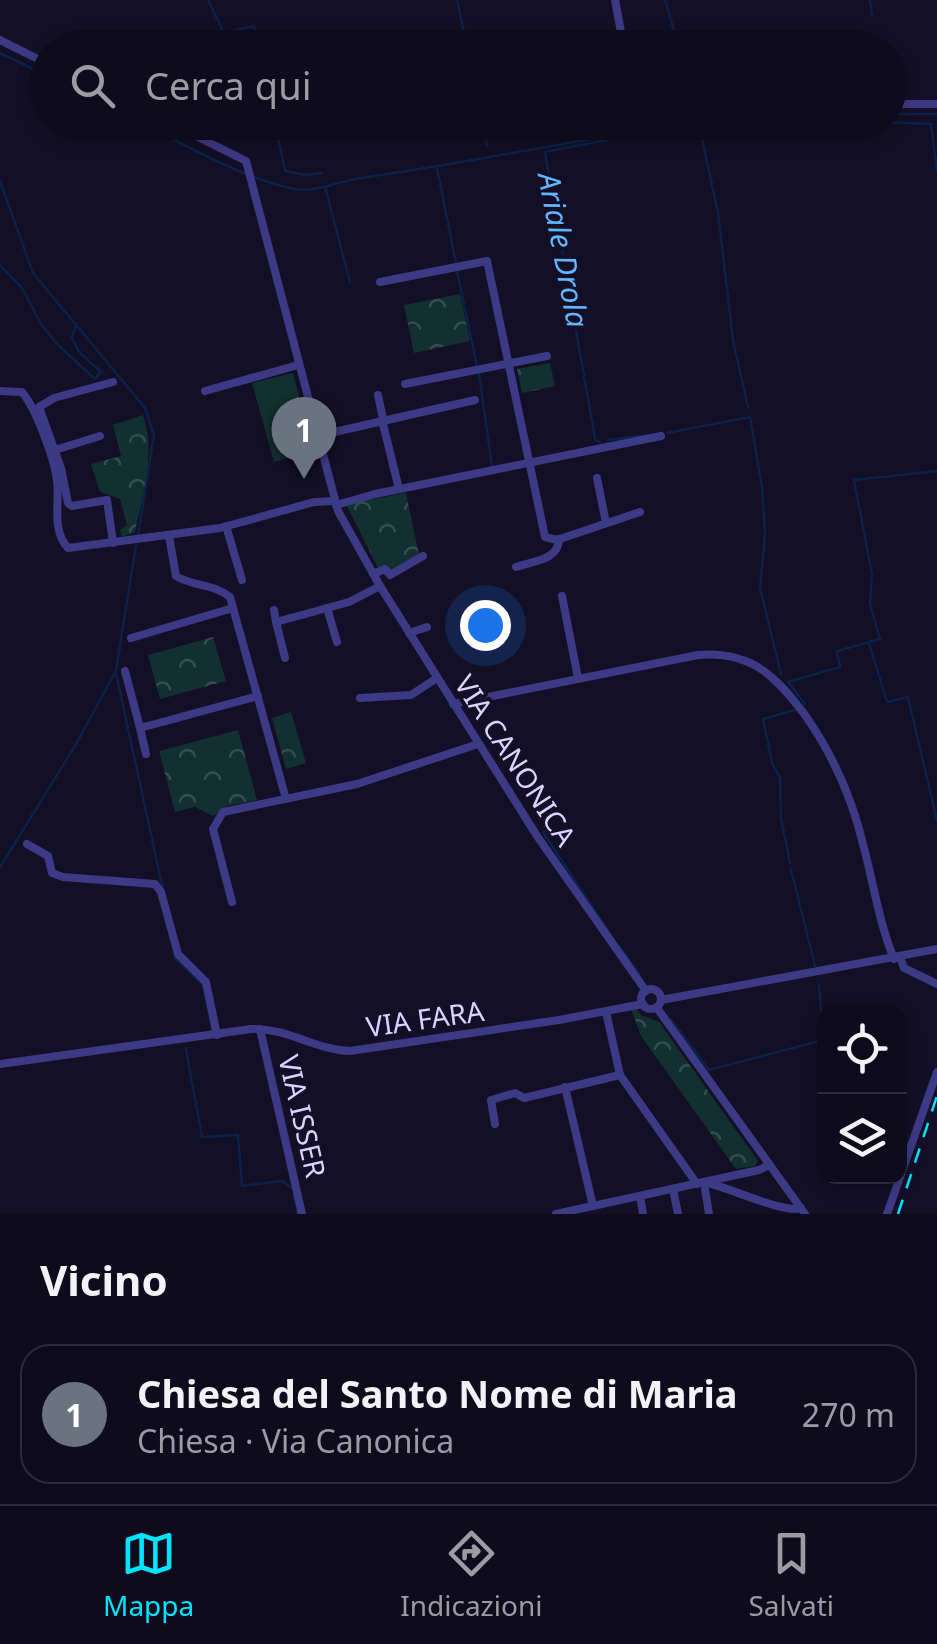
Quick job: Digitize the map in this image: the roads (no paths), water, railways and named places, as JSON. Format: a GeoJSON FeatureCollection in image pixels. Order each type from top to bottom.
{"type":"FeatureCollection","features":[{"type":"Feature","properties":{"kind":"street"},"geometry":{"type":"LineString","coordinates":[[615,0],[621,30]]}},
{"type":"Feature","properties":{"kind":"street"},"geometry":{"type":"LineString","coordinates":[[0,40],[30,55]]}},
{"type":"Feature","properties":{"kind":"street"},"geometry":{"type":"LineString","coordinates":[[907,104],[937,104]]}},
{"type":"Feature","properties":{"kind":"street","name":"VIA CANONICA"},"geometry":{"type":"LineString","coordinates":[[204,140],[246,161],[334,499],[372,574],[537,836],[646,992]]}},
{"type":"Feature","properties":{"kind":"street"},"geometry":{"type":"LineString","coordinates":[[380,282],[487,260],[544,533],[548,539],[559,539],[640,512]]}},
{"type":"Feature","properties":{"kind":"street"},"geometry":{"type":"LineString","coordinates":[[405,384],[547,356]]}},
{"type":"Feature","properties":{"kind":"street"},"geometry":{"type":"LineString","coordinates":[[205,391],[298,365]]}},
{"type":"Feature","properties":{"kind":"street"},"geometry":{"type":"LineString","coordinates":[[113,382],[54,398],[41,405],[40,410],[64,476],[68,503],[72,506],[107,500],[113,543]]}},
{"type":"Feature","properties":{"kind":"street"},"geometry":{"type":"LineString","coordinates":[[0,391],[17,389],[32,409],[57,475],[57,516],[63,543],[72,549],[226,526],[314,502],[374,494],[661,436]]}},
{"type":"Feature","properties":{"kind":"street"},"geometry":{"type":"LineString","coordinates":[[378,395],[399,489]]}},
{"type":"Feature","properties":{"kind":"street"},"geometry":{"type":"LineString","coordinates":[[317,436],[475,400]]}},
{"type":"Feature","properties":{"kind":"street"},"geometry":{"type":"LineString","coordinates":[[55,450],[100,436]]}},
{"type":"Feature","properties":{"kind":"street"},"geometry":{"type":"LineString","coordinates":[[597,478],[606,523]]}},
{"type":"Feature","properties":{"kind":"street"},"geometry":{"type":"LineString","coordinates":[[226,526],[242,580]]}},
{"type":"Feature","properties":{"kind":"street"},"geometry":{"type":"LineString","coordinates":[[169,536],[176,576],[185,582],[214,586],[230,598],[286,799]]}},
{"type":"Feature","properties":{"kind":"street"},"geometry":{"type":"LineString","coordinates":[[516,566],[550,556],[560,546],[559,539]]}},
{"type":"Feature","properties":{"kind":"street"},"geometry":{"type":"LineString","coordinates":[[372,574],[385,569],[390,575],[423,556]]}},
{"type":"Feature","properties":{"kind":"street"},"geometry":{"type":"LineString","coordinates":[[276,622],[349,602],[380,586]]}},
{"type":"Feature","properties":{"kind":"street"},"geometry":{"type":"LineString","coordinates":[[562,596],[578,678]]}},
{"type":"Feature","properties":{"kind":"street"},"geometry":{"type":"LineString","coordinates":[[131,638],[233,608]]}},
{"type":"Feature","properties":{"kind":"street"},"geometry":{"type":"LineString","coordinates":[[327,608],[337,642]]}},
{"type":"Feature","properties":{"kind":"street"},"geometry":{"type":"LineString","coordinates":[[274,610],[285,658]]}},
{"type":"Feature","properties":{"kind":"street"},"geometry":{"type":"LineString","coordinates":[[409,633],[427,627]]}},
{"type":"Feature","properties":{"kind":"street"},"geometry":{"type":"LineString","coordinates":[[453,704],[698,655],[732,654],[788,690],[834,759],[864,845],[881,926],[902,965],[937,984]]}},
{"type":"Feature","properties":{"kind":"street"},"geometry":{"type":"LineString","coordinates":[[126,671],[146,754]]}},
{"type":"Feature","properties":{"kind":"street"},"geometry":{"type":"LineString","coordinates":[[360,698],[411,695],[437,678]]}},
{"type":"Feature","properties":{"kind":"street"},"geometry":{"type":"LineString","coordinates":[[140,728],[258,696]]}},
{"type":"Feature","properties":{"kind":"street"},"geometry":{"type":"LineString","coordinates":[[232,902],[214,834],[214,822],[223,812],[356,784],[478,744]]}},
{"type":"Feature","properties":{"kind":"street"},"geometry":{"type":"LineString","coordinates":[[28,844],[50,858],[52,873],[63,877],[155,884],[161,892],[178,954],[206,982],[216,1035]]}},
{"type":"Feature","properties":{"kind":"street"},"geometry":{"type":"LineString","coordinates":[[803,1211],[659,1004],[655,990],[646,992],[643,1004],[651,1010],[659,1004],[937,949]]}},
{"type":"Feature","properties":{"kind":"street","name":"VIA FARA"},"geometry":{"type":"LineString","coordinates":[[0,1064],[260,1029],[288,1032],[332,1050],[350,1052],[643,1004]]}},
{"type":"Feature","properties":{"kind":"street"},"geometry":{"type":"LineString","coordinates":[[606,1012],[620,1075],[700,1183],[709,1214]]}},
{"type":"Feature","properties":{"kind":"street","name":"VIA ISSER"},"geometry":{"type":"LineString","coordinates":[[260,1029],[302,1214]]}},
{"type":"Feature","properties":{"kind":"street"},"geometry":{"type":"LineString","coordinates":[[887,1214],[937,1072]]}},
{"type":"Feature","properties":{"kind":"street"},"geometry":{"type":"LineString","coordinates":[[496,1124],[492,1098],[516,1093],[524,1098],[620,1075]]}},
{"type":"Feature","properties":{"kind":"street"},"geometry":{"type":"LineString","coordinates":[[565,1088],[593,1206]]}},
{"type":"Feature","properties":{"kind":"street"},"geometry":{"type":"LineString","coordinates":[[556,1214],[769,1164]]}},
{"type":"Feature","properties":{"kind":"street"},"geometry":{"type":"LineString","coordinates":[[732,1189],[731,1178],[738,1174]]}},
{"type":"Feature","properties":{"kind":"street"},"geometry":{"type":"LineString","coordinates":[[700,1183],[732,1189],[787,1211],[803,1211]]}},
{"type":"Feature","properties":{"kind":"street"},"geometry":{"type":"LineString","coordinates":[[673,1189],[678,1214]]}},
{"type":"Feature","properties":{"kind":"street"},"geometry":{"type":"LineString","coordinates":[[640,1196],[644,1214]]}},
{"type":"Feature","properties":{"kind":"street"},"geometry":{"type":"LineString","coordinates":[[765,1214],[766,1202]]}},
{"type":"Feature","properties":{"kind":"waterway"},"geometry":{"type":"LineString","coordinates":[[208,0],[223,30]]}},
{"type":"Feature","properties":{"kind":"waterway"},"geometry":{"type":"LineString","coordinates":[[457,0],[463,30]]}},
{"type":"Feature","properties":{"kind":"waterway","name":"Ariale Drola"},"geometry":{"type":"LineString","coordinates":[[665,0],[674,30]]}},
{"type":"Feature","properties":{"kind":"waterway"},"geometry":{"type":"LineString","coordinates":[[870,0],[872,16]]}},
{"type":"Feature","properties":{"kind":"waterway"},"geometry":{"type":"LineString","coordinates":[[237,30],[254,26],[255,30]]}},
{"type":"Feature","properties":{"kind":"waterway"},"geometry":{"type":"LineString","coordinates":[[0,53],[30,67]]}},
{"type":"Feature","properties":{"kind":"waterway"},"geometry":{"type":"LineString","coordinates":[[907,114],[937,114]]}},
{"type":"Feature","properties":{"kind":"waterway"},"geometry":{"type":"LineString","coordinates":[[907,123],[931,124],[937,171]]}},
{"type":"Feature","properties":{"kind":"waterway"},"geometry":{"type":"LineString","coordinates":[[175,140],[235,169],[302,190],[585,140]]}},
{"type":"Feature","properties":{"kind":"waterway"},"geometry":{"type":"LineString","coordinates":[[279,140],[285,171],[322,173]]}},
{"type":"Feature","properties":{"kind":"waterway"},"geometry":{"type":"LineString","coordinates":[[486,140],[487,146]]}},
{"type":"Feature","properties":{"kind":"waterway","name":"Ariale Drola"},"geometry":{"type":"LineString","coordinates":[[600,442],[595,439],[545,152],[606,140]]}},
{"type":"Feature","properties":{"kind":"waterway"},"geometry":{"type":"LineString","coordinates":[[702,140],[718,212],[733,340],[748,407]]}},
{"type":"Feature","properties":{"kind":"waterway"},"geometry":{"type":"LineString","coordinates":[[437,168],[456,263]]}},
{"type":"Feature","properties":{"kind":"waterway"},"geometry":{"type":"LineString","coordinates":[[0,181],[33,273],[145,408],[154,435],[138,535]]}},
{"type":"Feature","properties":{"kind":"waterway"},"geometry":{"type":"LineString","coordinates":[[325,187],[350,282]]}},
{"type":"Feature","properties":{"kind":"waterway","name":"Ariale Drola"},"geometry":{"type":"LineString","coordinates":[[0,265],[22,288],[41,324],[59,346],[95,379],[101,372],[79,352],[72,338],[75,327]]}},
{"type":"Feature","properties":{"kind":"waterway"},"geometry":{"type":"LineString","coordinates":[[457,271],[477,366]]}},
{"type":"Feature","properties":{"kind":"waterway"},"geometry":{"type":"LineString","coordinates":[[479,374],[492,466]]}},
{"type":"Feature","properties":{"kind":"waterway","name":"Ariale Drola"},"geometry":{"type":"LineString","coordinates":[[667,433],[750,417],[762,487],[765,535],[760,588],[781,674]]}},
{"type":"Feature","properties":{"kind":"waterway","name":"Ariale Drola"},"geometry":{"type":"LineString","coordinates":[[608,440],[648,435]]}},
{"type":"Feature","properties":{"kind":"waterway"},"geometry":{"type":"LineString","coordinates":[[805,704],[788,682],[840,667],[837,651],[880,639],[870,604],[872,574],[854,480],[937,471]]}},
{"type":"Feature","properties":{"kind":"waterway"},"geometry":{"type":"LineString","coordinates":[[0,867],[116,671],[136,545]]}},
{"type":"Feature","properties":{"kind":"waterway"},"geometry":{"type":"LineString","coordinates":[[869,643],[887,702],[908,697],[937,821]]}},
{"type":"Feature","properties":{"kind":"waterway"},"geometry":{"type":"LineString","coordinates":[[116,673],[163,890]]}},
{"type":"Feature","properties":{"kind":"waterway"},"geometry":{"type":"LineString","coordinates":[[790,863],[781,818],[780,778],[772,763],[763,719],[795,710]]}},
{"type":"Feature","properties":{"kind":"waterway"},"geometry":{"type":"LineString","coordinates":[[543,832],[614,940]]}},
{"type":"Feature","properties":{"kind":"waterway"},"geometry":{"type":"LineString","coordinates":[[791,869],[815,966]]}},
{"type":"Feature","properties":{"kind":"waterway"},"geometry":{"type":"LineString","coordinates":[[619,946],[639,974]]}},
{"type":"Feature","properties":{"kind":"waterway"},"geometry":{"type":"LineString","coordinates":[[174,957],[203,985],[212,1028]]}},
{"type":"Feature","properties":{"kind":"waterway"},"geometry":{"type":"LineString","coordinates":[[671,1019],[709,1070],[823,1040],[819,984]]}},
{"type":"Feature","properties":{"kind":"waterway"},"geometry":{"type":"LineString","coordinates":[[186,1049],[202,1137],[238,1135],[242,1186],[282,1181],[292,1188]]}},
{"type":"Feature","properties":{"kind":"waterway"},"geometry":{"type":"LineString","coordinates":[[294,1196],[298,1214]]}},
{"type":"Feature","properties":{"kind":"railway"},"geometry":{"type":"LineString","coordinates":[[898,1214],[937,1096]]}},
{"type":"Feature","properties":{"kind":"place","name":"Chiesa del Santo Nome di Maria"},"geometry":{"type":"Point","coordinates":[304,479]}}]}
